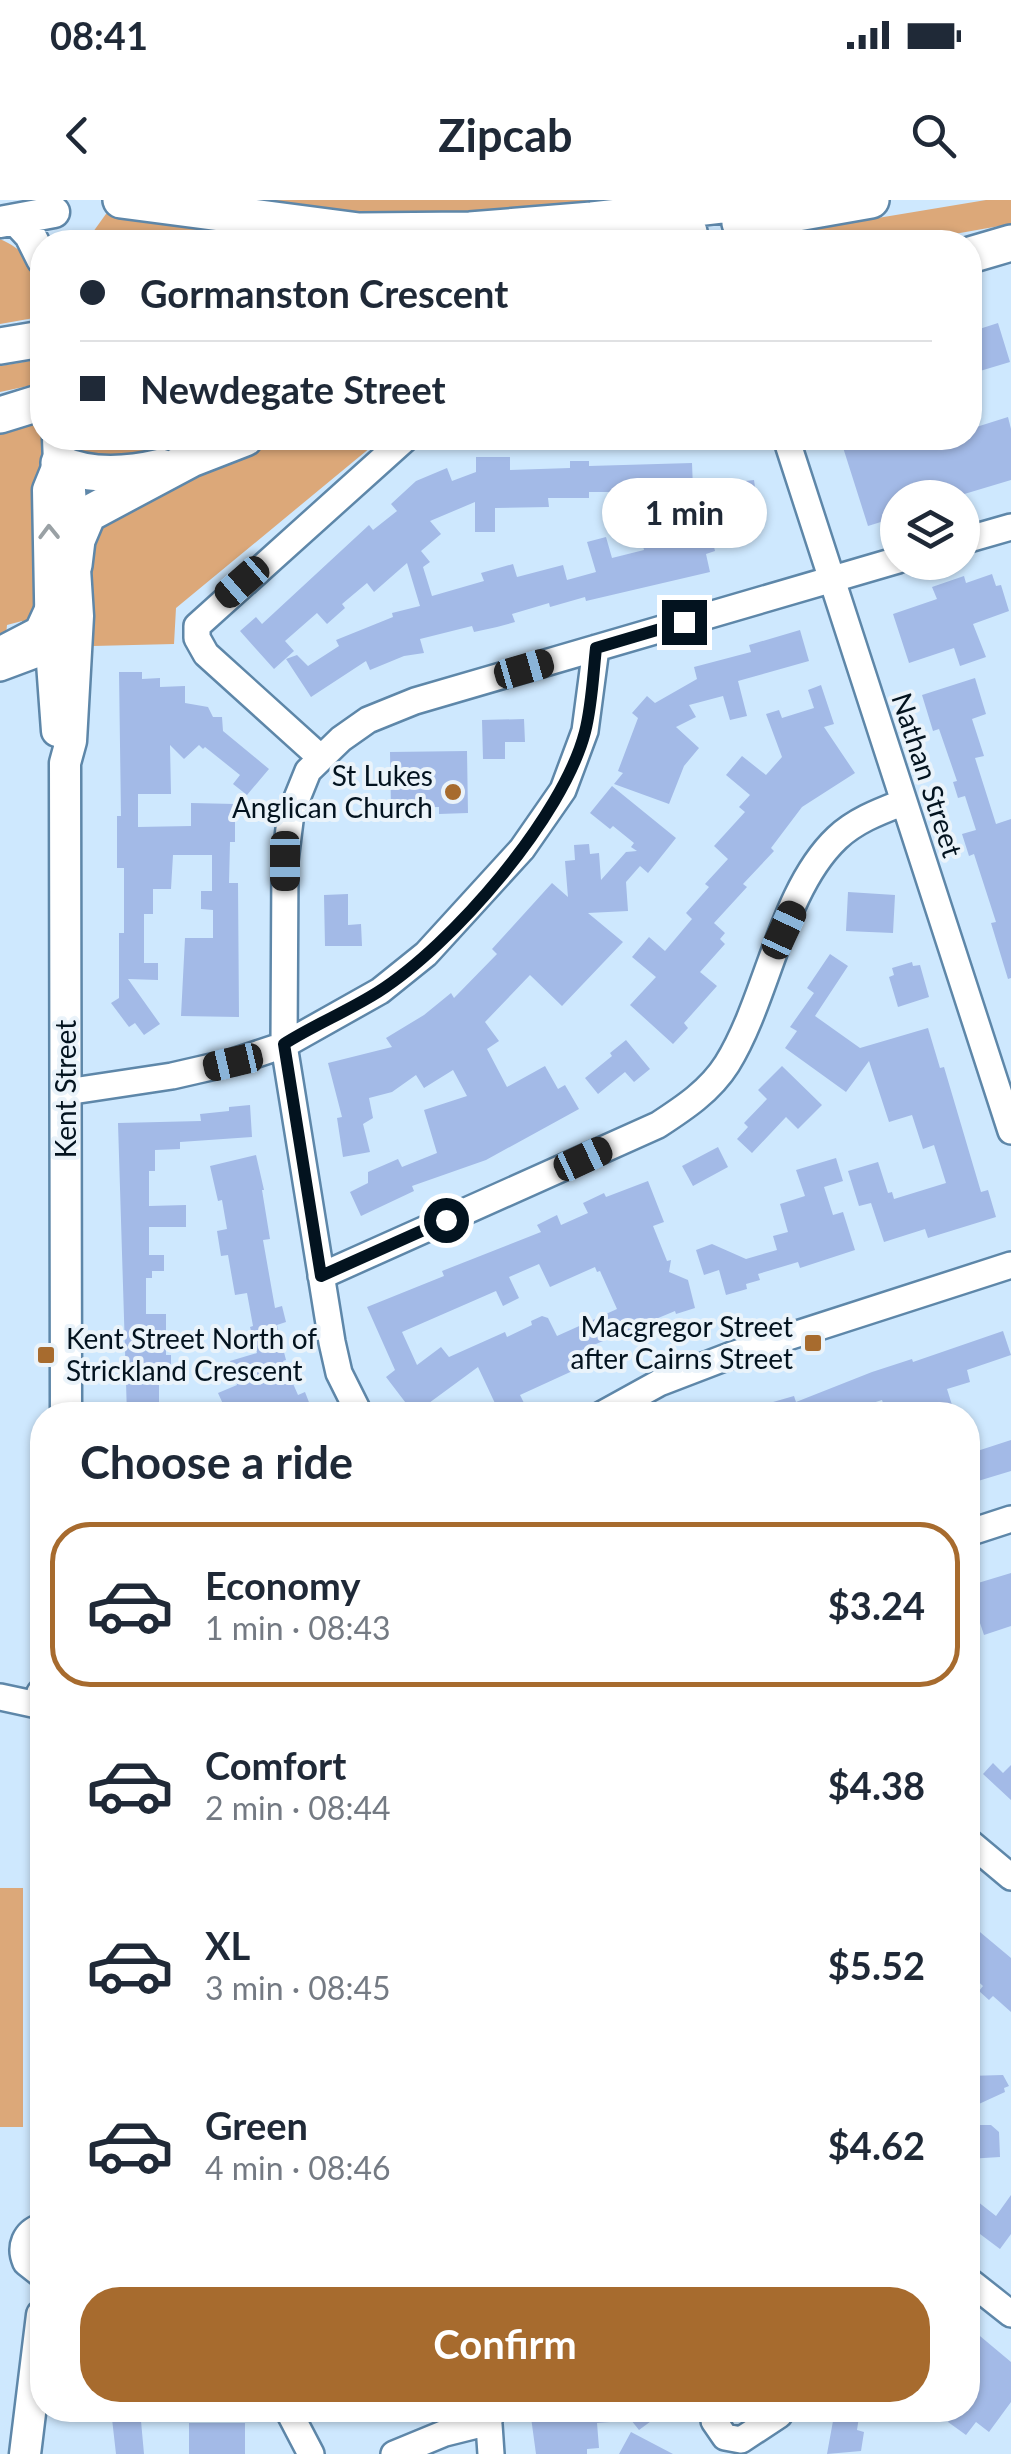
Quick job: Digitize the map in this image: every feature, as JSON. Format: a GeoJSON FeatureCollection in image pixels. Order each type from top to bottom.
{"type":"FeatureCollection","features":[{"type":"Feature","properties":{"kind":"highway"},"geometry":{"type":"LineString","coordinates":[[121,200],[350,230]]}},
{"type":"Feature","properties":{"kind":"highway"},"geometry":{"type":"LineString","coordinates":[[470,230],[766,200]]}},
{"type":"Feature","properties":{"kind":"highway"},"geometry":{"type":"LineString","coordinates":[[696,230],[871,200]]}},
{"type":"Feature","properties":{"kind":"highway"},"geometry":{"type":"LineString","coordinates":[[982,246],[1011,241]]}},
{"type":"Feature","properties":{"kind":"highway"},"geometry":{"type":"LineString","coordinates":[[982,252],[1011,241]]}},
{"type":"Feature","properties":{"kind":"highway"},"geometry":{"type":"LineString","coordinates":[[0,346],[30,341]]}},
{"type":"Feature","properties":{"kind":"highway"},"geometry":{"type":"LineString","coordinates":[[0,412],[30,405]]}},
{"type":"Feature","properties":{"kind":"highway"},"geometry":{"type":"LineString","coordinates":[[58,450],[87,473],[122,474],[191,459]]}},
{"type":"Feature","properties":{"kind":"highway"},"geometry":{"type":"LineString","coordinates":[[67,589],[77,540],[88,514],[214,450]]}},
{"type":"Feature","properties":{"kind":"main road"},"geometry":{"type":"LineString","coordinates":[[6,211],[54,204],[56,230]]}},
{"type":"Feature","properties":{"kind":"main road"},"geometry":{"type":"LineString","coordinates":[[6,211],[30,236]]}},
{"type":"Feature","properties":{"kind":"main road","name":"Kent Street"},"geometry":{"type":"LineString","coordinates":[[58,450],[70,490],[67,589]]}},
{"type":"Feature","properties":{"kind":"main road","name":"Kent Street"},"geometry":{"type":"LineString","coordinates":[[58,450],[48,490],[77,656],[66,763],[66,1402]]}},
{"type":"Feature","properties":{"kind":"main road"},"geometry":{"type":"LineString","coordinates":[[51,649],[66,634],[67,589]]}},
{"type":"Feature","properties":{"kind":"main road","name":"Kent Street"},"geometry":{"type":"LineString","coordinates":[[51,649],[58,743],[66,763]]}},
{"type":"Feature","properties":{"kind":"main road"},"geometry":{"type":"LineString","coordinates":[[30,2237],[25,2248],[30,2263]]}},
{"type":"Feature","properties":{"kind":"main road"},"geometry":{"type":"LineString","coordinates":[[25,2454],[30,2413]]}},
{"type":"Feature","properties":{"kind":"street"},"geometry":{"type":"LineString","coordinates":[[321,758],[206,654],[197,638],[196,626],[392,450]]}},
{"type":"Feature","properties":{"kind":"street","name":"Nathan Street"},"geometry":{"type":"LineString","coordinates":[[790,450],[1011,1131]]}},
{"type":"Feature","properties":{"kind":"street"},"geometry":{"type":"LineString","coordinates":[[980,536],[1011,527]]}},
{"type":"Feature","properties":{"kind":"street"},"geometry":{"type":"LineString","coordinates":[[354,1402],[339,1373],[284,1044],[287,845],[292,813],[308,771],[368,720],[415,701],[880,565]]}},
{"type":"Feature","properties":{"kind":"street"},"geometry":{"type":"LineString","coordinates":[[0,650],[38,630],[67,589]]}},
{"type":"Feature","properties":{"kind":"street"},"geometry":{"type":"LineString","coordinates":[[66,1092],[172,1076],[233,1062],[284,1044],[380,991],[426,954],[522,849],[563,790],[585,732],[596,648]]}},
{"type":"Feature","properties":{"kind":"street"},"geometry":{"type":"LineString","coordinates":[[0,668],[51,649]]}},
{"type":"Feature","properties":{"kind":"street"},"geometry":{"type":"LineString","coordinates":[[321,1276],[658,1125],[697,1098],[726,1066],[741,1036],[815,861],[840,835],[870,814],[904,802]]}},
{"type":"Feature","properties":{"kind":"street"},"geometry":{"type":"LineString","coordinates":[[625,1402],[659,1383],[732,1355],[1011,1265]]}},
{"type":"Feature","properties":{"kind":"street"},"geometry":{"type":"LineString","coordinates":[[980,1529],[1011,1520]]}},
{"type":"Feature","properties":{"kind":"street"},"geometry":{"type":"LineString","coordinates":[[0,1695],[30,1687]]}},
{"type":"Feature","properties":{"kind":"street"},"geometry":{"type":"LineString","coordinates":[[0,1695],[30,1701]]}},
{"type":"Feature","properties":{"kind":"street"},"geometry":{"type":"LineString","coordinates":[[980,1849],[1010,1873]]}},
{"type":"Feature","properties":{"kind":"street"},"geometry":{"type":"LineString","coordinates":[[980,2289],[1011,2314]]}},
{"type":"Feature","properties":{"kind":"street"},"geometry":{"type":"LineString","coordinates":[[294,2422],[311,2454]]}},
{"type":"Feature","properties":{"kind":"street"},"geometry":{"type":"LineString","coordinates":[[394,2454],[473,2422]]}},
{"type":"Feature","properties":{"kind":"street"},"geometry":{"type":"LineString","coordinates":[[488,2422],[491,2454]]}},
{"type":"Feature","properties":{"kind":"street"},"geometry":{"type":"LineString","coordinates":[[715,2422],[724,2437],[742,2440],[768,2422]]}},
{"type":"Feature","properties":{"kind":"shaded area"},"geometry":{"type":"Polygon","coordinates":[[[116,200],[682,200],[518,230],[94,230],[116,200]]]}},
{"type":"Feature","properties":{"kind":"shaded area"},"geometry":{"type":"Polygon","coordinates":[[[986,200],[1011,200],[1011,224],[977,230],[806,230],[986,200]]]}},
{"type":"Feature","properties":{"kind":"shaded area"},"geometry":{"type":"Polygon","coordinates":[[[0,239],[23,253],[30,264],[30,319],[0,324],[0,239]]]}},
{"type":"Feature","properties":{"kind":"shaded area"},"geometry":{"type":"Polygon","coordinates":[[[30,361],[30,386],[0,392],[0,366],[30,361]]]}},
{"type":"Feature","properties":{"kind":"shaded area"},"geometry":{"type":"Polygon","coordinates":[[[30,425],[30,450],[367,450],[176,608],[174,644],[93,646],[93,603],[38,602],[25,631],[22,621],[7,625],[6,635],[0,637],[0,432],[30,425]]]}},
{"type":"Feature","properties":{"kind":"shaded area"},"geometry":{"type":"Polygon","coordinates":[[[0,1888],[23,1888],[23,2127],[0,2127],[0,1888]]]}},
{"type":"Feature","properties":{"kind":"building"},"geometry":{"type":"Polygon","coordinates":[[[998,323],[1010,362],[982,370],[982,328],[998,323]]]}},
{"type":"Feature","properties":{"kind":"building"},"geometry":{"type":"Polygon","coordinates":[[[1008,417],[1011,480],[980,489],[980,480],[880,480],[880,522],[868,526],[844,450],[982,450],[982,425],[1008,417]]]}},
{"type":"Feature","properties":{"kind":"building"},"geometry":{"type":"Polygon","coordinates":[[[476,457],[510,457],[510,470],[570,468],[570,461],[589,461],[589,466],[692,463],[693,489],[649,489],[649,514],[623,514],[623,492],[589,492],[589,498],[548,498],[549,507],[495,508],[495,532],[475,532],[475,502],[430,521],[441,534],[421,551],[430,562],[423,567],[432,596],[484,581],[481,573],[513,564],[517,577],[563,565],[567,580],[596,572],[587,542],[606,537],[612,558],[644,550],[641,539],[659,535],[661,542],[710,530],[715,551],[706,554],[710,572],[586,601],[585,597],[550,607],[549,603],[512,614],[515,622],[474,632],[472,626],[420,639],[424,653],[404,656],[370,670],[366,661],[311,697],[286,659],[297,655],[308,666],[339,646],[336,640],[393,617],[392,613],[420,606],[407,563],[374,592],[367,583],[342,604],[345,608],[327,624],[317,613],[285,641],[294,651],[274,669],[240,631],[256,617],[262,624],[369,525],[373,530],[397,511],[391,504],[416,481],[447,468],[452,481],[476,472],[476,457]]]}},
{"type":"Feature","properties":{"kind":"building"},"geometry":{"type":"Polygon","coordinates":[[[754,480],[761,530],[736,534],[729,483],[754,480]]]}},
{"type":"Feature","properties":{"kind":"building"},"geometry":{"type":"Polygon","coordinates":[[[992,574],[996,586],[1001,585],[1009,611],[973,624],[986,657],[960,666],[954,648],[909,663],[893,614],[937,599],[932,587],[952,580],[966,583],[992,574]]]}},
{"type":"Feature","properties":{"kind":"building"},"geometry":{"type":"Polygon","coordinates":[[[800,630],[809,661],[738,681],[747,716],[730,720],[723,696],[689,705],[696,717],[676,727],[699,748],[684,766],[669,804],[614,784],[623,773],[618,771],[638,718],[632,713],[647,696],[655,703],[697,679],[694,667],[751,652],[749,645],[800,630]]]}},
{"type":"Feature","properties":{"kind":"building"},"geometry":{"type":"Polygon","coordinates":[[[119,672],[142,672],[142,679],[160,678],[160,687],[185,686],[185,703],[208,707],[213,717],[222,717],[223,731],[269,769],[247,795],[233,784],[240,775],[205,747],[199,745],[184,759],[170,745],[171,794],[138,794],[138,827],[191,826],[191,803],[235,804],[229,883],[238,883],[239,1017],[181,1016],[185,938],[213,938],[213,910],[201,909],[201,891],[212,891],[212,855],[173,855],[171,889],[153,889],[153,914],[144,914],[144,963],[158,963],[158,980],[128,979],[160,1024],[144,1035],[135,1023],[129,1027],[111,1003],[119,998],[119,933],[124,933],[124,868],[117,868],[117,816],[121,816],[119,672]]]}},
{"type":"Feature","properties":{"kind":"building"},"geometry":{"type":"Polygon","coordinates":[[[975,678],[986,714],[972,719],[984,756],[975,758],[996,824],[1011,819],[1008,979],[991,923],[996,922],[974,854],[969,856],[962,834],[976,830],[965,796],[958,798],[953,782],[957,781],[939,729],[933,731],[922,695],[975,678]]]}},
{"type":"Feature","properties":{"kind":"building"},"geometry":{"type":"Polygon","coordinates":[[[821,685],[834,724],[824,727],[855,773],[802,807],[771,848],[774,851],[743,884],[747,887],[714,923],[725,933],[720,939],[725,944],[700,972],[717,986],[684,1023],[688,1028],[673,1044],[630,1005],[656,977],[632,957],[649,937],[665,951],[692,919],[686,913],[709,887],[705,884],[728,859],[714,846],[745,812],[739,807],[750,795],[726,775],[742,756],[766,775],[782,757],[766,714],[779,710],[782,718],[814,708],[808,690],[821,685]]]}},
{"type":"Feature","properties":{"kind":"building"},"geometry":{"type":"Polygon","coordinates":[[[524,719],[525,742],[505,742],[505,759],[483,759],[482,720],[524,719]]]}},
{"type":"Feature","properties":{"kind":"building","name":"St Lukes Anglican Church"},"geometry":{"type":"Polygon","coordinates":[[[467,751],[468,813],[439,814],[439,807],[391,808],[390,752],[467,751]]]}},
{"type":"Feature","properties":{"kind":"building"},"geometry":{"type":"Polygon","coordinates":[[[612,786],[676,838],[648,873],[640,866],[626,882],[628,911],[588,913],[623,942],[562,1006],[530,975],[485,1022],[499,1041],[487,1049],[507,1087],[545,1066],[558,1089],[565,1085],[579,1109],[486,1160],[412,1186],[414,1191],[361,1216],[350,1192],[368,1183],[368,1172],[398,1159],[402,1167],[437,1153],[424,1110],[467,1096],[453,1070],[424,1088],[416,1075],[392,1092],[369,1098],[373,1118],[363,1124],[370,1152],[343,1157],[337,1118],[342,1117],[328,1063],[392,1047],[386,1038],[451,993],[454,998],[497,954],[492,949],[552,883],[568,897],[565,861],[575,860],[574,845],[589,844],[590,854],[599,853],[601,880],[626,852],[637,851],[631,847],[634,843],[613,826],[610,829],[590,813],[612,786]]]}},
{"type":"Feature","properties":{"kind":"building"},"geometry":{"type":"Polygon","coordinates":[[[848,892],[895,895],[893,933],[846,931],[848,892]]]}},
{"type":"Feature","properties":{"kind":"building"},"geometry":{"type":"Polygon","coordinates":[[[348,894],[348,925],[361,924],[362,946],[325,946],[324,895],[348,894]]]}},
{"type":"Feature","properties":{"kind":"building"},"geometry":{"type":"Polygon","coordinates":[[[830,954],[848,966],[815,1016],[860,1048],[928,1028],[940,1068],[944,1067],[981,1192],[988,1190],[996,1217],[928,1238],[925,1229],[884,1242],[871,1203],[859,1206],[848,1171],[878,1162],[888,1193],[892,1192],[894,1199],[946,1183],[934,1145],[923,1149],[912,1115],[889,1122],[869,1061],[846,1092],[785,1048],[797,1031],[790,1027],[814,993],[807,988],[830,954]]]}},
{"type":"Feature","properties":{"kind":"building"},"geometry":{"type":"Polygon","coordinates":[[[912,962],[913,966],[920,965],[929,997],[898,1007],[889,977],[894,975],[892,968],[912,962]]]}},
{"type":"Feature","properties":{"kind":"building"},"geometry":{"type":"Polygon","coordinates":[[[626,1040],[650,1069],[634,1082],[625,1072],[598,1094],[585,1078],[626,1040]]]}},
{"type":"Feature","properties":{"kind":"building"},"geometry":{"type":"Polygon","coordinates":[[[782,1066],[822,1105],[798,1129],[786,1117],[752,1153],[737,1139],[748,1127],[744,1123],[767,1099],[758,1090],[782,1066]]]}},
{"type":"Feature","properties":{"kind":"building"},"geometry":{"type":"Polygon","coordinates":[[[250,1105],[252,1137],[180,1142],[180,1149],[155,1150],[155,1171],[149,1171],[149,1206],[186,1205],[186,1227],[149,1227],[149,1255],[164,1255],[164,1271],[152,1271],[152,1278],[146,1278],[146,1314],[166,1314],[166,1355],[171,1355],[171,1373],[159,1373],[159,1402],[127,1402],[118,1123],[201,1121],[200,1114],[229,1111],[229,1107],[250,1105]]]}},
{"type":"Feature","properties":{"kind":"building"},"geometry":{"type":"Polygon","coordinates":[[[718,1147],[728,1167],[693,1186],[682,1166],[718,1147]]]}},
{"type":"Feature","properties":{"kind":"building"},"geometry":{"type":"Polygon","coordinates":[[[256,1155],[264,1190],[270,1239],[263,1240],[275,1308],[282,1306],[286,1322],[277,1325],[286,1360],[283,1361],[298,1395],[305,1392],[309,1402],[222,1402],[218,1393],[237,1385],[230,1361],[257,1353],[247,1293],[235,1295],[228,1255],[221,1256],[217,1231],[227,1229],[210,1166],[256,1155]]]}},
{"type":"Feature","properties":{"kind":"building"},"geometry":{"type":"Polygon","coordinates":[[[836,1158],[843,1181],[824,1187],[833,1215],[843,1212],[855,1250],[800,1268],[798,1262],[758,1274],[760,1280],[746,1284],[747,1289],[726,1295],[719,1270],[704,1275],[696,1250],[712,1244],[746,1259],[777,1250],[773,1236],[788,1232],[780,1204],[805,1196],[796,1170],[836,1158]]]}},
{"type":"Feature","properties":{"kind":"building"},"geometry":{"type":"Polygon","coordinates":[[[648,1181],[664,1222],[653,1226],[667,1261],[671,1260],[669,1272],[688,1280],[695,1308],[676,1314],[675,1311],[572,1354],[579,1368],[520,1395],[524,1402],[494,1402],[478,1367],[430,1402],[405,1402],[386,1377],[395,1370],[367,1307],[444,1276],[442,1271],[541,1232],[537,1225],[557,1215],[561,1225],[588,1213],[583,1203],[604,1193],[606,1197],[648,1181]],[[539,1264],[509,1277],[519,1298],[503,1306],[496,1291],[402,1332],[417,1365],[441,1347],[449,1357],[505,1332],[507,1337],[542,1316],[548,1318],[557,1336],[617,1309],[595,1267],[550,1287],[539,1264]]]}},
{"type":"Feature","properties":{"kind":"building"},"geometry":{"type":"Polygon","coordinates":[[[1003,1331],[1011,1355],[967,1370],[970,1382],[947,1389],[951,1402],[796,1402],[872,1372],[912,1359],[913,1362],[1003,1331]]]}},
{"type":"Feature","properties":{"kind":"building"},"geometry":{"type":"Polygon","coordinates":[[[794,1396],[796,1402],[773,1402],[794,1396]]]}},
{"type":"Feature","properties":{"kind":"building"},"geometry":{"type":"Polygon","coordinates":[[[1011,1440],[1011,1471],[980,1480],[980,1450],[1011,1440]]]}},
{"type":"Feature","properties":{"kind":"building"},"geometry":{"type":"Polygon","coordinates":[[[1011,1573],[1011,1626],[984,1635],[980,1623],[980,1582],[1011,1573]]]}},
{"type":"Feature","properties":{"kind":"building"},"geometry":{"type":"Polygon","coordinates":[[[993,1763],[1003,1773],[1011,1765],[1011,1800],[983,1774],[993,1763]]]}},
{"type":"Feature","properties":{"kind":"building"},"geometry":{"type":"Polygon","coordinates":[[[980,1932],[1011,1958],[1011,2012],[993,1996],[989,2000],[980,1992],[980,1932]]]}},
{"type":"Feature","properties":{"kind":"building"},"geometry":{"type":"Polygon","coordinates":[[[1003,2075],[1009,2086],[1004,2088],[1005,2092],[980,2103],[980,2076],[1003,2075]]]}},
{"type":"Feature","properties":{"kind":"building"},"geometry":{"type":"Polygon","coordinates":[[[980,2125],[991,2125],[999,2132],[1000,2157],[980,2158],[980,2125]]]}},
{"type":"Feature","properties":{"kind":"building"},"geometry":{"type":"Polygon","coordinates":[[[1011,2195],[1011,2234],[1000,2249],[980,2234],[980,2203],[996,2216],[1011,2195]]]}},
{"type":"Feature","properties":{"kind":"building"},"geometry":{"type":"Polygon","coordinates":[[[980,2336],[1011,2362],[1011,2402],[989,2432],[976,2422],[980,2422],[980,2336]]]}},
{"type":"Feature","properties":{"kind":"building"},"geometry":{"type":"Polygon","coordinates":[[[112,2422],[141,2422],[144,2454],[116,2454],[112,2422]]]}},
{"type":"Feature","properties":{"kind":"building"},"geometry":{"type":"Polygon","coordinates":[[[532,2422],[610,2422],[597,2423],[599,2448],[587,2449],[587,2454],[536,2454],[532,2422]]]}},
{"type":"Feature","properties":{"kind":"building"},"geometry":{"type":"Polygon","coordinates":[[[633,2422],[650,2422],[639,2430],[633,2422]]]}},
{"type":"Feature","properties":{"kind":"building"},"geometry":{"type":"Polygon","coordinates":[[[833,2422],[858,2422],[857,2430],[864,2432],[861,2451],[827,2454],[833,2422]]]}},
{"type":"Feature","properties":{"kind":"building"},"geometry":{"type":"Polygon","coordinates":[[[948,2422],[976,2422],[966,2435],[948,2422]]]}},
{"type":"Feature","properties":{"kind":"building"},"geometry":{"type":"Polygon","coordinates":[[[189,2423],[245,2423],[245,2454],[189,2454],[189,2423]]]}},
{"type":"Feature","properties":{"kind":"building"},"geometry":{"type":"Polygon","coordinates":[[[631,2432],[673,2454],[619,2454],[631,2432]]]}},
{"type":"Feature","properties":{"kind":"place","name":"St Lukes Anglican Church"},"geometry":{"type":"Point","coordinates":[453,792]}},
{"type":"Feature","properties":{"kind":"place","name":"Macgregor Street after Cairns Street"},"geometry":{"type":"Point","coordinates":[813,1343]}},
{"type":"Feature","properties":{"kind":"place","name":"Kent Street North of Strickland Crescent"},"geometry":{"type":"Point","coordinates":[46,1355]}},
{"type":"Feature","properties":{"kind":"route"},"geometry":{"type":"LineString","coordinates":[[446,1220],[321,1276],[284,1044],[380,991],[426,954],[522,849],[563,790],[585,732],[596,648],[684,622]]}}]}
